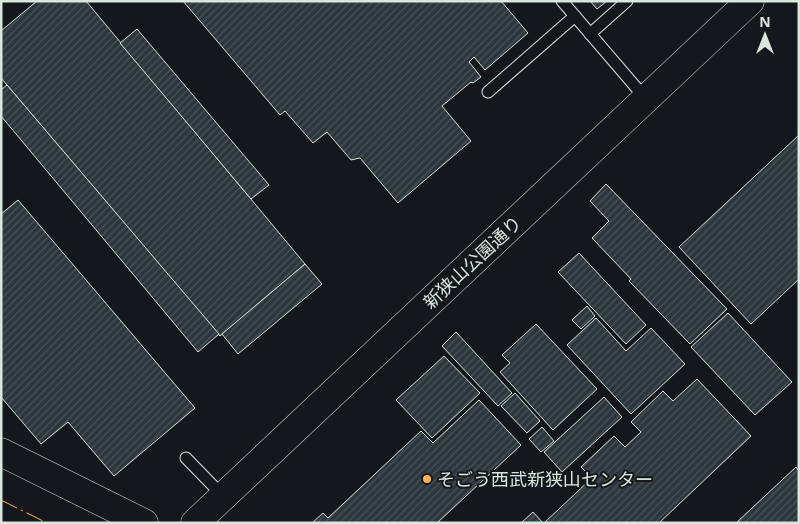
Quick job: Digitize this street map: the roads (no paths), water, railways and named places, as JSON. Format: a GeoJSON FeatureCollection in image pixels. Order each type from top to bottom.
{"type":"FeatureCollection","features":[{"type":"Feature","properties":{"kind":"street","name":"新狭山公園通り"},"geometry":{"type":"LineString","coordinates":[[195,523],[750,1]]}},
{"type":"Feature","properties":{"kind":"street"},"geometry":{"type":"LineString","coordinates":[[1,452],[144,523]]}},
{"type":"Feature","properties":{"kind":"lane"},"geometry":{"type":"LineString","coordinates":[[562,1],[646,99]]}},
{"type":"Feature","properties":{"kind":"lane"},"geometry":{"type":"LineString","coordinates":[[590,34],[627,1]]}},
{"type":"Feature","properties":{"kind":"lane"},"geometry":{"type":"LineString","coordinates":[[488,92],[575,16]]}},
{"type":"Feature","properties":{"kind":"lane"},"geometry":{"type":"LineString","coordinates":[[186,458],[223,496]]}},
{"type":"Feature","properties":{"kind":"place","name":"そごう西武新狭山センター"},"geometry":{"type":"Point","coordinates":[427,479]}}]}
